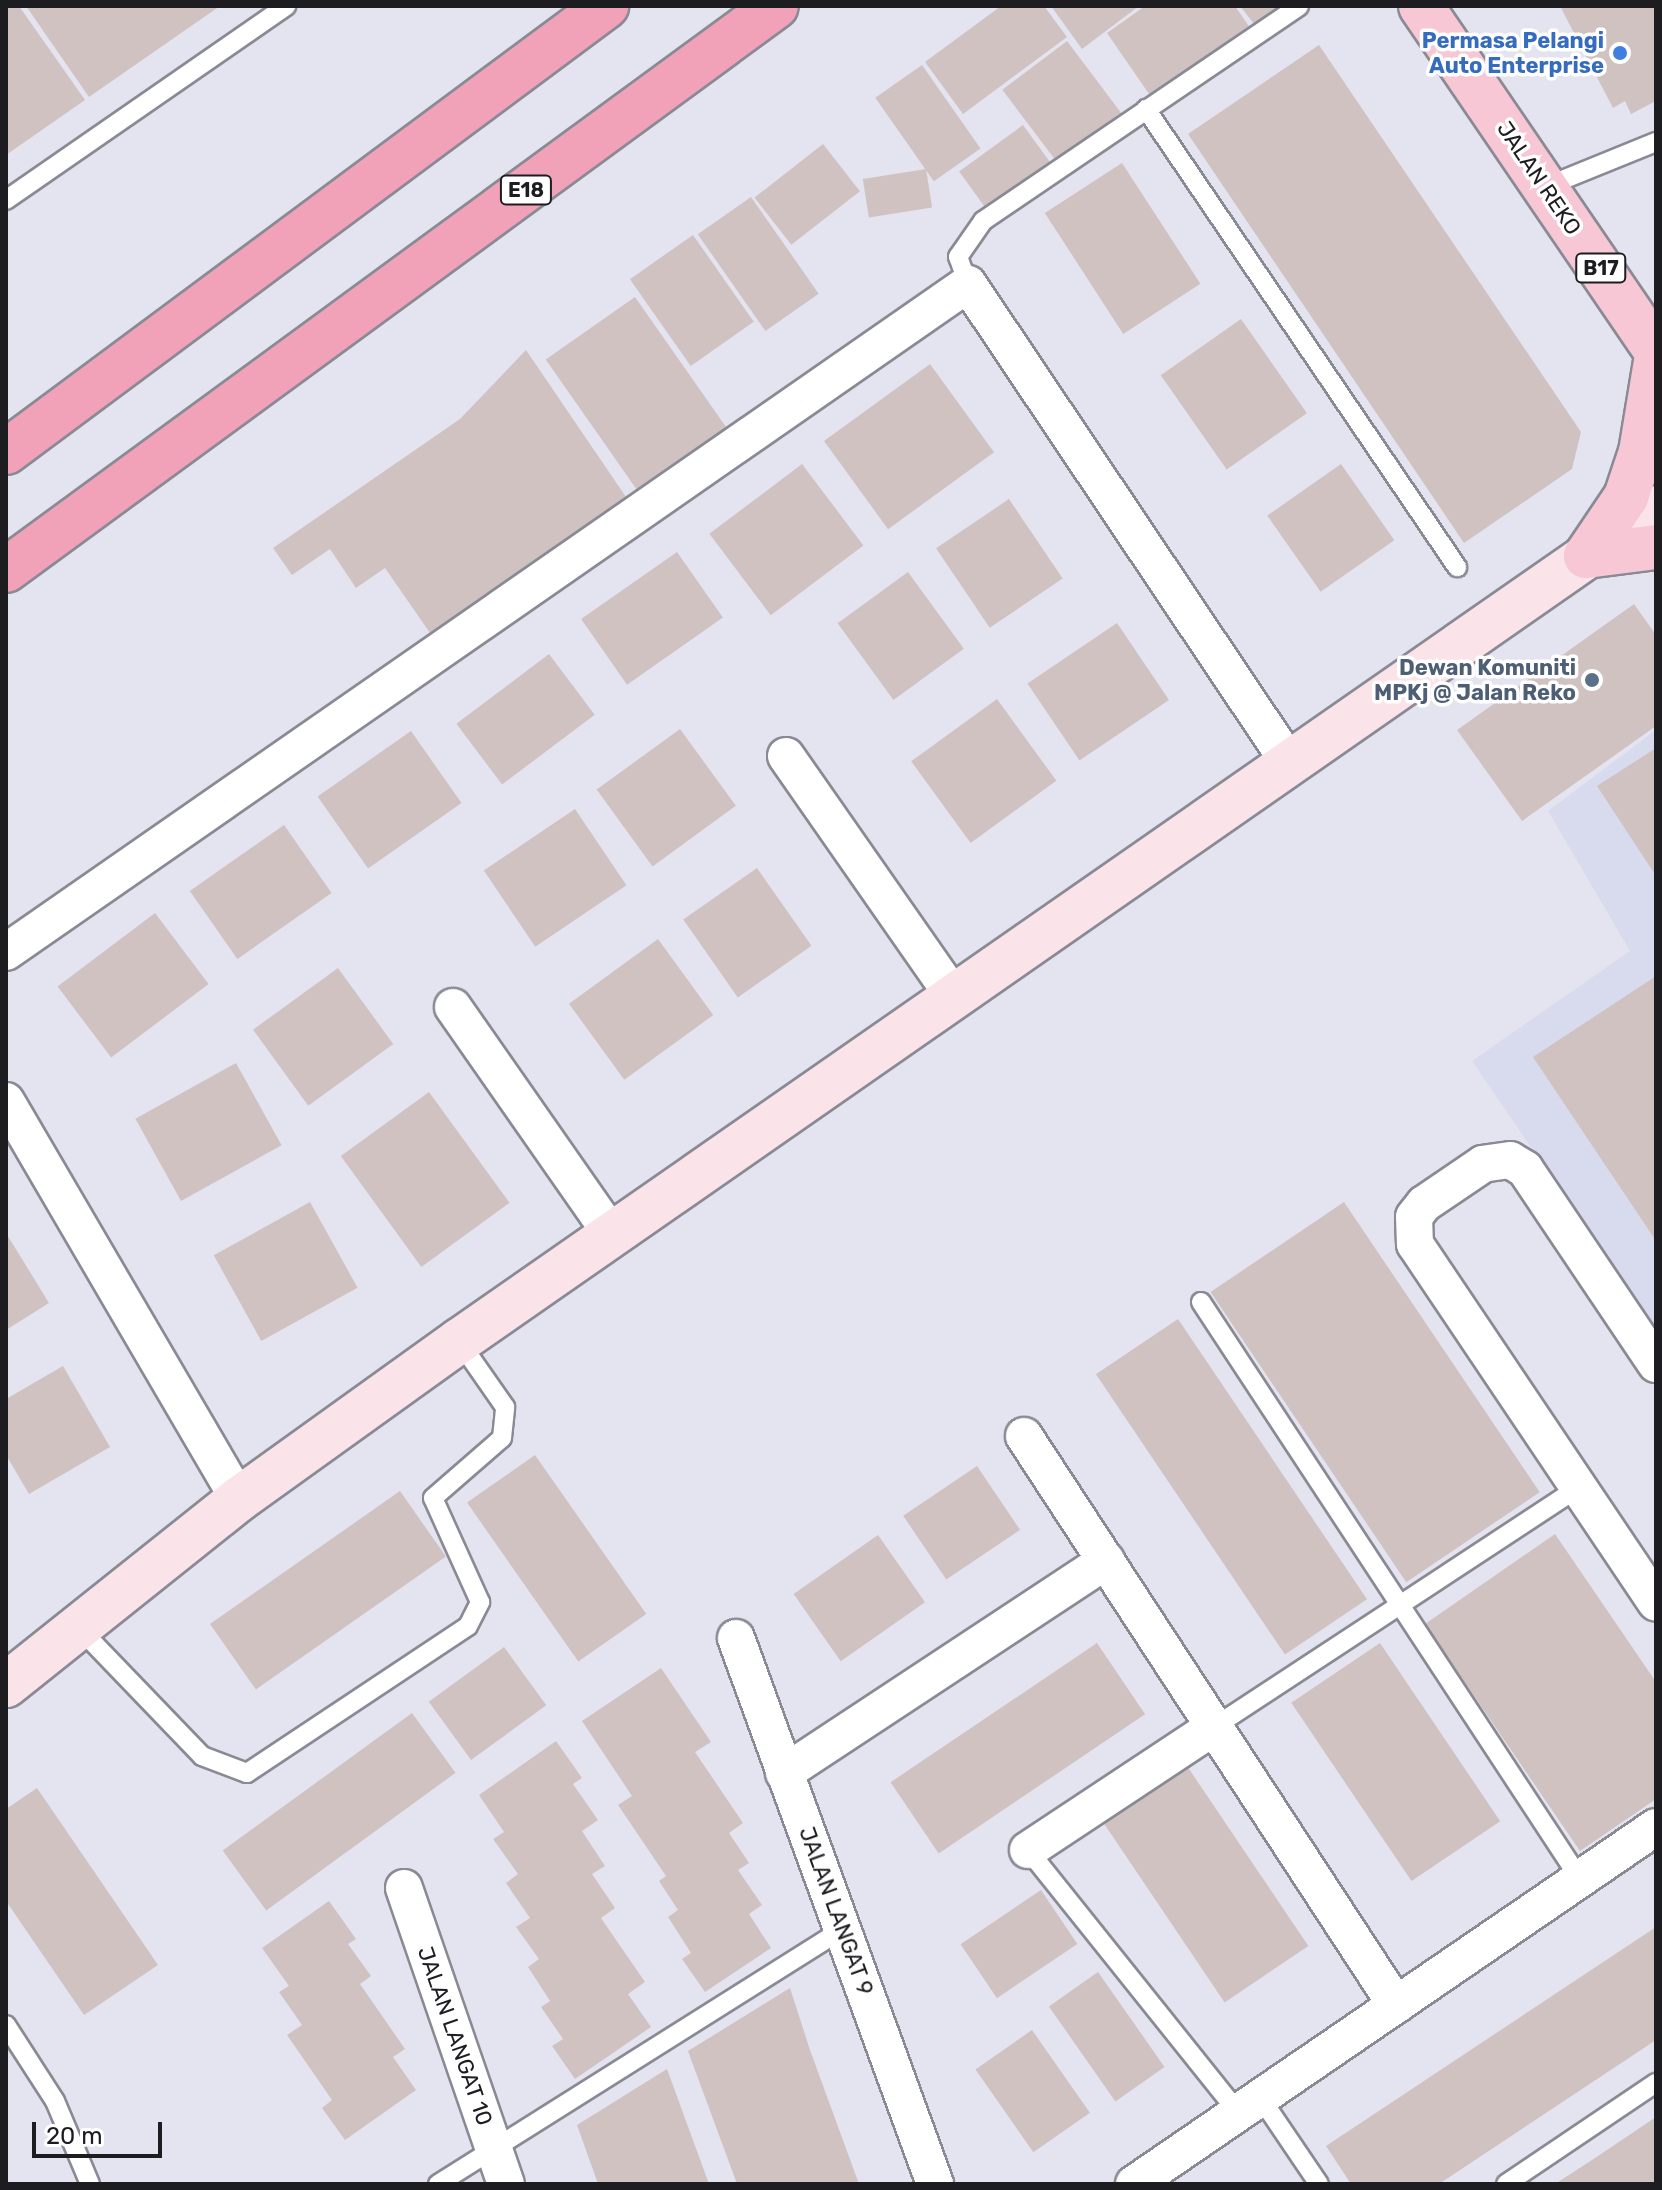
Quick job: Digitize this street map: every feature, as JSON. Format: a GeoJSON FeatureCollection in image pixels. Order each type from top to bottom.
{"type":"FeatureCollection","features":[{"type":"Feature","properties":{"kind":"highway"},"geometry":{"type":"LineString","coordinates":[[6,452],[220,296],[606,6]]}},
{"type":"Feature","properties":{"kind":"highway","name":"E18"},"geometry":{"type":"LineString","coordinates":[[6,570],[277,375],[776,6]]}},
{"type":"Feature","properties":{"kind":"main road","name":"JALAN REKO"},"geometry":{"type":"LineString","coordinates":[[1421,6],[1656,350]]}},
{"type":"Feature","properties":{"kind":"main road"},"geometry":{"type":"LineString","coordinates":[[1586,556],[1626,497],[1641,452],[1656,361]]}},
{"type":"Feature","properties":{"kind":"main road"},"geometry":{"type":"LineString","coordinates":[[1586,556],[1656,547]]}},
{"type":"Feature","properties":{"kind":"street"},"geometry":{"type":"LineString","coordinates":[[6,952],[968,284],[1290,764]]}},
{"type":"Feature","properties":{"kind":"street"},"geometry":{"type":"LineString","coordinates":[[6,1685],[76,1625],[239,1499],[459,1341],[1656,508]]}},
{"type":"Feature","properties":{"kind":"street"},"geometry":{"type":"LineString","coordinates":[[786,756],[954,997]]}},
{"type":"Feature","properties":{"kind":"street"},"geometry":{"type":"LineString","coordinates":[[453,1007],[612,1235]]}},
{"type":"Feature","properties":{"kind":"street"},"geometry":{"type":"LineString","coordinates":[[6,1101],[239,1499]]}},
{"type":"Feature","properties":{"kind":"street"},"geometry":{"type":"LineString","coordinates":[[1656,1364],[1525,1169],[1510,1160],[1483,1164],[1424,1204],[1414,1217],[1415,1244],[1656,1602]]}},
{"type":"Feature","properties":{"kind":"street"},"geometry":{"type":"LineString","coordinates":[[1024,1436],[1396,2005]]}},
{"type":"Feature","properties":{"kind":"street"},"geometry":{"type":"LineString","coordinates":[[784,1773],[1106,1561]]}},
{"type":"Feature","properties":{"kind":"street","name":"JALAN LANGAT 9"},"geometry":{"type":"LineString","coordinates":[[736,1638],[935,2184]]}},
{"type":"Feature","properties":{"kind":"street"},"geometry":{"type":"LineString","coordinates":[[1028,1850],[1214,1727]]}},
{"type":"Feature","properties":{"kind":"street"},"geometry":{"type":"LineString","coordinates":[[1134,2184],[1656,1827]]}},
{"type":"Feature","properties":{"kind":"street","name":"JALAN LANGAT 10"},"geometry":{"type":"LineString","coordinates":[[404,1888],[506,2184]]}},
{"type":"Feature","properties":{"kind":"lane"},"geometry":{"type":"LineString","coordinates":[[6,200],[286,6]]}},
{"type":"Feature","properties":{"kind":"lane"},"geometry":{"type":"LineString","coordinates":[[968,284],[958,257],[983,221],[1299,6]]}},
{"type":"Feature","properties":{"kind":"lane"},"geometry":{"type":"LineString","coordinates":[[1146,109],[1457,567]]}},
{"type":"Feature","properties":{"kind":"lane"},"geometry":{"type":"LineString","coordinates":[[1545,187],[1656,142]]}},
{"type":"Feature","properties":{"kind":"lane"},"geometry":{"type":"LineString","coordinates":[[1201,1302],[1580,1879]]}},
{"type":"Feature","properties":{"kind":"lane"},"geometry":{"type":"LineString","coordinates":[[76,1625],[202,1756],[247,1773],[468,1626],[480,1602],[433,1498],[502,1438],[505,1407],[459,1341]]}},
{"type":"Feature","properties":{"kind":"lane"},"geometry":{"type":"LineString","coordinates":[[1214,1727],[1579,1487]]}},
{"type":"Feature","properties":{"kind":"lane"},"geometry":{"type":"LineString","coordinates":[[1028,1850],[1319,2184]]}},
{"type":"Feature","properties":{"kind":"lane"},"geometry":{"type":"LineString","coordinates":[[438,2184],[843,1929]]}},
{"type":"Feature","properties":{"kind":"lane"},"geometry":{"type":"LineString","coordinates":[[6,2025],[55,2101],[90,2184]]}},
{"type":"Feature","properties":{"kind":"lane"},"geometry":{"type":"LineString","coordinates":[[1506,2184],[1656,2083]]}},
{"type":"Feature","properties":{"kind":"shaded area"},"geometry":{"type":"Polygon","coordinates":[[[1656,730],[1656,1329],[1472,1061],[1630,951],[1548,811],[1656,730]]]}},
{"type":"Feature","properties":{"kind":"building"},"geometry":{"type":"Polygon","coordinates":[[[6,6],[19,6],[85,100],[6,155],[6,6]]]}},
{"type":"Feature","properties":{"kind":"building"},"geometry":{"type":"Polygon","coordinates":[[[26,6],[220,6],[89,97],[26,6]]]}},
{"type":"Feature","properties":{"kind":"building"},"geometry":{"type":"Polygon","coordinates":[[[1001,6],[1044,6],[1067,37],[963,114],[925,62],[1001,6]]]}},
{"type":"Feature","properties":{"kind":"building"},"geometry":{"type":"Polygon","coordinates":[[[1051,6],[1139,6],[1082,49],[1051,6]]]}},
{"type":"Feature","properties":{"kind":"building"},"geometry":{"type":"Polygon","coordinates":[[[1145,6],[1235,6],[1257,38],[1158,107],[1107,33],[1145,6]]]}},
{"type":"Feature","properties":{"kind":"building"},"geometry":{"type":"Polygon","coordinates":[[[1240,6],[1299,6],[1262,34],[1240,6]]]}},
{"type":"Feature","properties":{"kind":"building","name":"Permasa Pelangi Auto Enterprise"},"geometry":{"type":"Polygon","coordinates":[[[1560,6],[1656,6],[1656,101],[1631,114],[1625,101],[1613,108],[1560,6]]]}},
{"type":"Feature","properties":{"kind":"building"},"geometry":{"type":"Polygon","coordinates":[[[1067,41],[1121,113],[1056,162],[1002,90],[1067,41]]]}},
{"type":"Feature","properties":{"kind":"building"},"geometry":{"type":"Polygon","coordinates":[[[1319,45],[1581,432],[1572,469],[1464,543],[1188,134],[1319,45]]]}},
{"type":"Feature","properties":{"kind":"building"},"geometry":{"type":"Polygon","coordinates":[[[922,65],[981,149],[934,181],[875,98],[922,65]]]}},
{"type":"Feature","properties":{"kind":"building"},"geometry":{"type":"Polygon","coordinates":[[[1023,125],[1051,163],[987,209],[959,171],[1023,125]]]}},
{"type":"Feature","properties":{"kind":"building"},"geometry":{"type":"Polygon","coordinates":[[[823,144],[860,191],[791,245],[754,198],[823,144]]]}},
{"type":"Feature","properties":{"kind":"building"},"geometry":{"type":"Polygon","coordinates":[[[1122,163],[1200,284],[1123,334],[1045,213],[1122,163]]]}},
{"type":"Feature","properties":{"kind":"building"},"geometry":{"type":"Polygon","coordinates":[[[926,169],[932,208],[869,218],[863,179],[926,169]]]}},
{"type":"Feature","properties":{"kind":"building"},"geometry":{"type":"Polygon","coordinates":[[[751,197],[819,294],[765,331],[698,234],[751,197]]]}},
{"type":"Feature","properties":{"kind":"building"},"geometry":{"type":"Polygon","coordinates":[[[693,235],[754,322],[691,366],[630,279],[693,235]]]}},
{"type":"Feature","properties":{"kind":"building"},"geometry":{"type":"Polygon","coordinates":[[[635,297],[726,427],[637,490],[546,360],[635,297]]]}},
{"type":"Feature","properties":{"kind":"building"},"geometry":{"type":"Polygon","coordinates":[[[1241,319],[1307,413],[1227,469],[1161,375],[1241,319]]]}},
{"type":"Feature","properties":{"kind":"building"},"geometry":{"type":"Polygon","coordinates":[[[526,350],[626,497],[430,633],[385,568],[356,588],[330,549],[292,575],[273,548],[460,419],[526,350]]]}},
{"type":"Feature","properties":{"kind":"building"},"geometry":{"type":"Polygon","coordinates":[[[930,364],[994,452],[888,529],[824,441],[930,364]]]}},
{"type":"Feature","properties":{"kind":"building"},"geometry":{"type":"Polygon","coordinates":[[[802,464],[863,545],[771,615],[709,534],[802,464]]]}},
{"type":"Feature","properties":{"kind":"building"},"geometry":{"type":"Polygon","coordinates":[[[1341,464],[1394,540],[1321,592],[1267,516],[1341,464]]]}},
{"type":"Feature","properties":{"kind":"building"},"geometry":{"type":"Polygon","coordinates":[[[1009,499],[1063,579],[990,628],[936,548],[1009,499]]]}},
{"type":"Feature","properties":{"kind":"building"},"geometry":{"type":"Polygon","coordinates":[[[677,552],[723,618],[627,685],[581,619],[677,552]]]}},
{"type":"Feature","properties":{"kind":"building"},"geometry":{"type":"Polygon","coordinates":[[[908,572],[964,649],[893,700],[838,623],[908,572]]]}},
{"type":"Feature","properties":{"kind":"building","name":"Dewan Komuniti MPKj @ Jalan Reko"},"geometry":{"type":"Polygon","coordinates":[[[1634,604],[1656,635],[1656,726],[1522,821],[1457,730],[1634,604]]]}},
{"type":"Feature","properties":{"kind":"building"},"geometry":{"type":"Polygon","coordinates":[[[1117,623],[1169,700],[1079,760],[1027,683],[1117,623]]]}},
{"type":"Feature","properties":{"kind":"building"},"geometry":{"type":"Polygon","coordinates":[[[549,654],[595,715],[502,785],[456,724],[549,654]]]}},
{"type":"Feature","properties":{"kind":"building"},"geometry":{"type":"Polygon","coordinates":[[[997,699],[1056,781],[971,843],[911,761],[997,699]]]}},
{"type":"Feature","properties":{"kind":"building"},"geometry":{"type":"Polygon","coordinates":[[[680,729],[736,806],[653,866],[597,790],[680,729]]]}},
{"type":"Feature","properties":{"kind":"building"},"geometry":{"type":"Polygon","coordinates":[[[411,731],[461,803],[368,868],[318,796],[411,731]]]}},
{"type":"Feature","properties":{"kind":"building"},"geometry":{"type":"Polygon","coordinates":[[[1656,748],[1656,876],[1597,786],[1656,748]]]}},
{"type":"Feature","properties":{"kind":"building"},"geometry":{"type":"Polygon","coordinates":[[[575,809],[626,885],[535,947],[484,871],[575,809]]]}},
{"type":"Feature","properties":{"kind":"building"},"geometry":{"type":"Polygon","coordinates":[[[284,825],[332,893],[237,959],[190,891],[284,825]]]}},
{"type":"Feature","properties":{"kind":"building"},"geometry":{"type":"Polygon","coordinates":[[[757,868],[811,946],[738,997],[683,920],[757,868]]]}},
{"type":"Feature","properties":{"kind":"building"},"geometry":{"type":"Polygon","coordinates":[[[155,913],[209,984],[111,1057],[58,986],[155,913]]]}},
{"type":"Feature","properties":{"kind":"building"},"geometry":{"type":"Polygon","coordinates":[[[658,939],[713,1015],[624,1080],[569,1004],[658,939]]]}},
{"type":"Feature","properties":{"kind":"building"},"geometry":{"type":"Polygon","coordinates":[[[338,968],[393,1044],[308,1106],[253,1030],[338,968]]]}},
{"type":"Feature","properties":{"kind":"building"},"geometry":{"type":"Polygon","coordinates":[[[1656,976],[1656,1241],[1533,1057],[1656,976]]]}},
{"type":"Feature","properties":{"kind":"building"},"geometry":{"type":"Polygon","coordinates":[[[236,1063],[282,1145],[181,1201],[135,1119],[236,1063]]]}},
{"type":"Feature","properties":{"kind":"building"},"geometry":{"type":"Polygon","coordinates":[[[429,1092],[510,1203],[421,1267],[341,1156],[429,1092]]]}},
{"type":"Feature","properties":{"kind":"building"},"geometry":{"type":"Polygon","coordinates":[[[310,1202],[358,1288],[261,1341],[214,1255],[310,1202]]]}},
{"type":"Feature","properties":{"kind":"building"},"geometry":{"type":"Polygon","coordinates":[[[1344,1202],[1540,1492],[1406,1582],[1211,1292],[1344,1202]]]}},
{"type":"Feature","properties":{"kind":"building"},"geometry":{"type":"Polygon","coordinates":[[[6,1233],[49,1303],[6,1330],[6,1233]]]}},
{"type":"Feature","properties":{"kind":"building"},"geometry":{"type":"Polygon","coordinates":[[[1178,1319],[1367,1599],[1285,1655],[1096,1374],[1178,1319]]]}},
{"type":"Feature","properties":{"kind":"building"},"geometry":{"type":"Polygon","coordinates":[[[63,1366],[110,1447],[29,1494],[6,1455],[6,1399],[63,1366]]]}},
{"type":"Feature","properties":{"kind":"building"},"geometry":{"type":"Polygon","coordinates":[[[535,1455],[646,1614],[578,1662],[467,1503],[535,1455]]]}},
{"type":"Feature","properties":{"kind":"building"},"geometry":{"type":"Polygon","coordinates":[[[977,1466],[1020,1530],[946,1580],[903,1516],[977,1466]]]}},
{"type":"Feature","properties":{"kind":"building"},"geometry":{"type":"Polygon","coordinates":[[[400,1491],[446,1557],[256,1690],[210,1624],[400,1491]]]}},
{"type":"Feature","properties":{"kind":"building"},"geometry":{"type":"Polygon","coordinates":[[[1555,1534],[1656,1682],[1656,1799],[1580,1851],[1425,1624],[1555,1534]]]}},
{"type":"Feature","properties":{"kind":"building"},"geometry":{"type":"Polygon","coordinates":[[[878,1535],[925,1602],[841,1661],[794,1594],[878,1535]]]}},
{"type":"Feature","properties":{"kind":"building"},"geometry":{"type":"Polygon","coordinates":[[[1097,1643],[1145,1714],[939,1854],[891,1782],[1097,1643]]]}},
{"type":"Feature","properties":{"kind":"building"},"geometry":{"type":"Polygon","coordinates":[[[1380,1643],[1500,1821],[1412,1881],[1291,1703],[1380,1643]]]}},
{"type":"Feature","properties":{"kind":"building"},"geometry":{"type":"Polygon","coordinates":[[[504,1647],[546,1705],[471,1760],[429,1702],[504,1647]]]}},
{"type":"Feature","properties":{"kind":"building"},"geometry":{"type":"Polygon","coordinates":[[[661,1668],[711,1742],[695,1752],[743,1823],[729,1833],[749,1863],[738,1870],[762,1905],[749,1914],[771,1948],[705,1992],[682,1959],[691,1953],[668,1917],[678,1910],[659,1881],[666,1876],[618,1805],[632,1796],[582,1721],[661,1668]]]}},
{"type":"Feature","properties":{"kind":"building"},"geometry":{"type":"Polygon","coordinates":[[[412,1713],[455,1773],[266,1910],[223,1851],[412,1713]]]}},
{"type":"Feature","properties":{"kind":"building"},"geometry":{"type":"Polygon","coordinates":[[[556,1741],[582,1778],[573,1784],[598,1820],[582,1831],[605,1866],[592,1874],[615,1908],[601,1918],[645,1982],[628,1994],[651,2027],[575,2079],[552,2046],[563,2039],[541,2007],[550,2001],[528,1967],[539,1959],[516,1927],[530,1918],[506,1883],[518,1874],[493,1839],[504,1832],[479,1795],[556,1741]]]}},
{"type":"Feature","properties":{"kind":"building"},"geometry":{"type":"Polygon","coordinates":[[[1187,1766],[1308,1946],[1225,2002],[1103,1822],[1187,1766]]]}},
{"type":"Feature","properties":{"kind":"building"},"geometry":{"type":"Polygon","coordinates":[[[37,1788],[158,1965],[84,2015],[6,1901],[6,1809],[37,1788]]]}},
{"type":"Feature","properties":{"kind":"building"},"geometry":{"type":"Polygon","coordinates":[[[1041,1890],[1077,1944],[997,1998],[961,1944],[1041,1890]]]}},
{"type":"Feature","properties":{"kind":"building"},"geometry":{"type":"Polygon","coordinates":[[[329,1901],[356,1939],[348,1944],[371,1976],[360,1984],[405,2049],[393,2057],[416,2090],[345,2140],[322,2108],[332,2100],[287,2035],[302,2025],[279,1992],[289,1986],[262,1948],[329,1901]]]}},
{"type":"Feature","properties":{"kind":"building"},"geometry":{"type":"Polygon","coordinates":[[[1656,1927],[1656,2040],[1439,2184],[1351,2184],[1326,2146],[1656,1927]]]}},
{"type":"Feature","properties":{"kind":"building"},"geometry":{"type":"Polygon","coordinates":[[[1098,1972],[1165,2067],[1115,2101],[1049,2006],[1098,1972]]]}},
{"type":"Feature","properties":{"kind":"building"},"geometry":{"type":"Polygon","coordinates":[[[790,1988],[859,2184],[737,2184],[688,2051],[790,1988]]]}},
{"type":"Feature","properties":{"kind":"building"},"geometry":{"type":"Polygon","coordinates":[[[1032,2030],[1090,2113],[1033,2152],[975,2070],[1032,2030]]]}},
{"type":"Feature","properties":{"kind":"building"},"geometry":{"type":"Polygon","coordinates":[[[667,2069],[709,2184],[598,2184],[577,2125],[667,2069]]]}},
{"type":"Feature","properties":{"kind":"building"},"geometry":{"type":"Polygon","coordinates":[[[1656,2117],[1656,2184],[1555,2184],[1595,2158],[1656,2117]]]}},
{"type":"Feature","properties":{"kind":"place","name":"Permasa Pelangi Auto Enterprise"},"geometry":{"type":"Point","coordinates":[1620,53]}},
{"type":"Feature","properties":{"kind":"place","name":"Dewan Komuniti MPKj @ Jalan Reko"},"geometry":{"type":"Point","coordinates":[1592,680]}}]}
